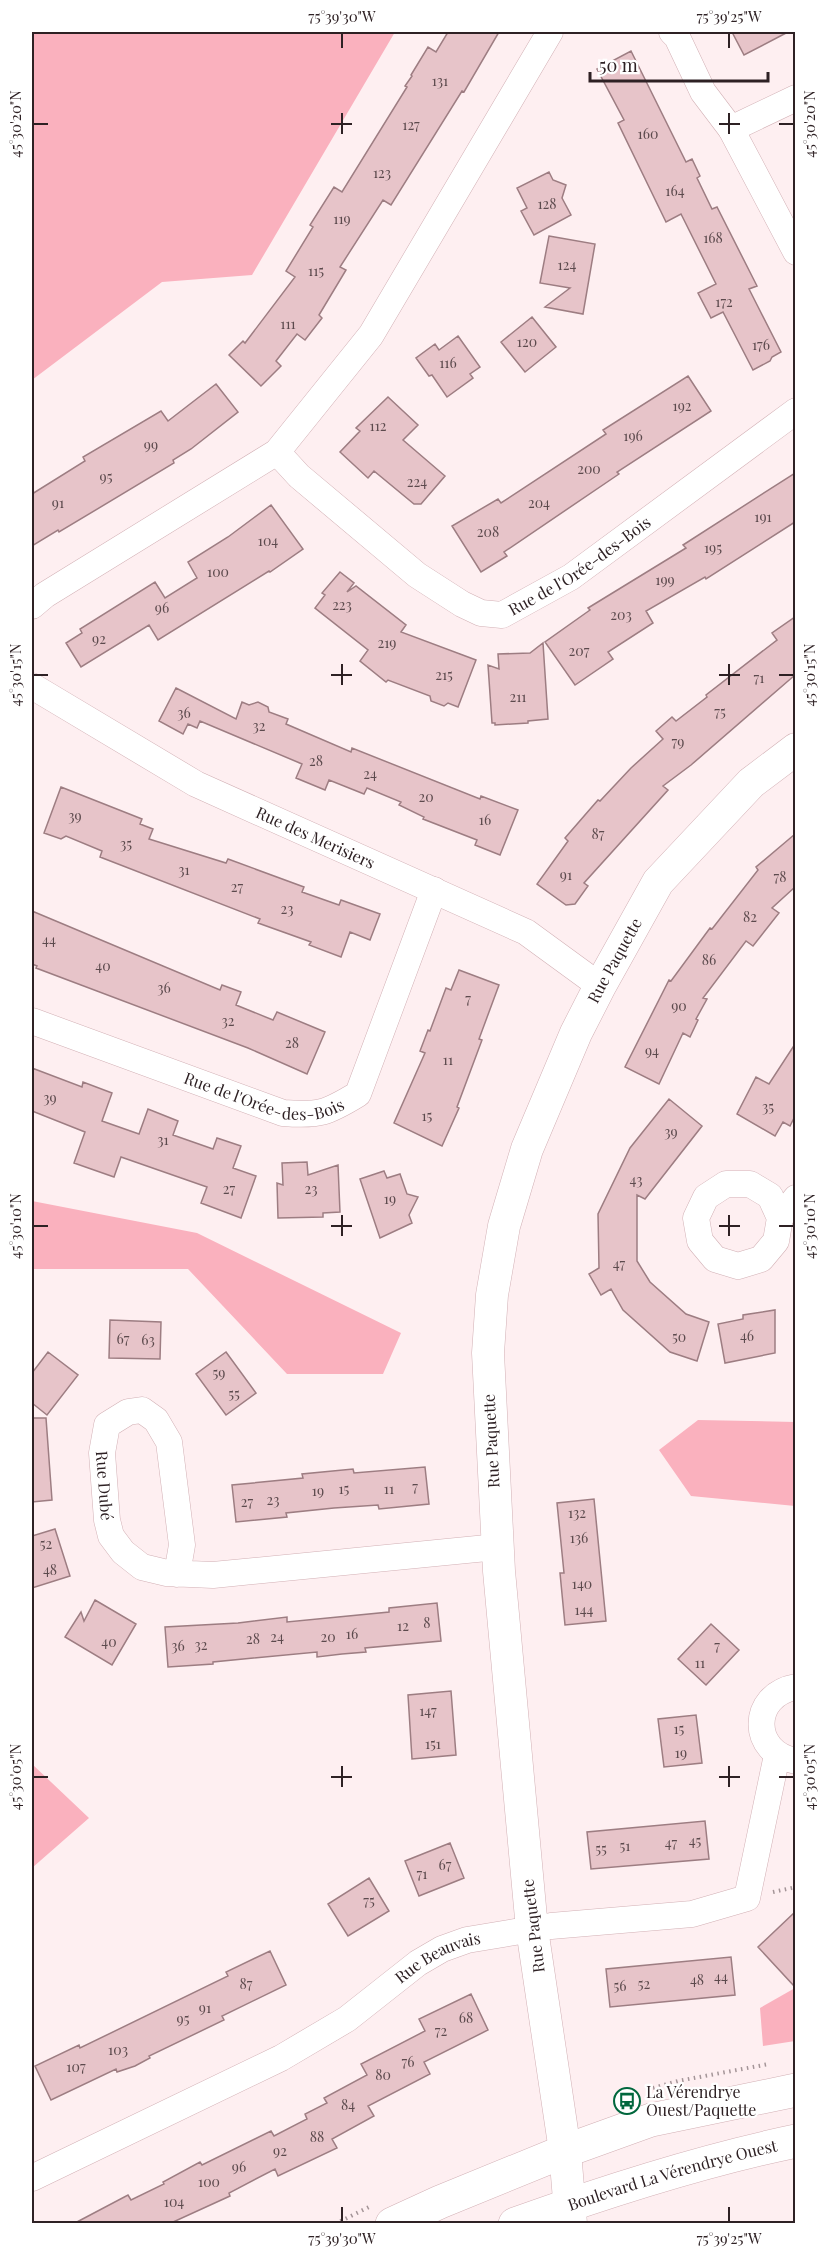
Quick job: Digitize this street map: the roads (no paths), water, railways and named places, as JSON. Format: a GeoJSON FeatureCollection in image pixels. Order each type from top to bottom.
{"type":"FeatureCollection","features":[{"type":"Feature","properties":{"kind":"main road"},"geometry":{"type":"LineString","coordinates":[[392,2223],[565,2151],[651,2120],[795,2090]]}},
{"type":"Feature","properties":{"kind":"main road","name":"Boulevard La Vérendrye Ouest"},"geometry":{"type":"LineString","coordinates":[[515,2223],[570,2215],[650,2178],[729,2155],[795,2141]]}},
{"type":"Feature","properties":{"kind":"street"},"geometry":{"type":"LineString","coordinates":[[32,606],[45,595],[277,452],[371,335],[550,32]]}},
{"type":"Feature","properties":{"kind":"street"},"geometry":{"type":"LineString","coordinates":[[672,32],[677,37],[704,92],[731,129],[795,252]]}},
{"type":"Feature","properties":{"kind":"street"},"geometry":{"type":"LineString","coordinates":[[731,129],[795,98]]}},
{"type":"Feature","properties":{"kind":"street","name":"Rue de l'Orée-des-Bois"},"geometry":{"type":"LineString","coordinates":[[277,452],[299,476],[417,575],[462,604],[481,613],[502,615],[571,578],[795,411]]}},
{"type":"Feature","properties":{"kind":"street","name":"Rue des Merisiers"},"geometry":{"type":"LineString","coordinates":[[32,686],[196,784],[526,932],[600,986]]}},
{"type":"Feature","properties":{"kind":"street","name":"Rue Paquette"},"geometry":{"type":"LineString","coordinates":[[570,2215],[565,2151],[532,1929],[497,1547],[488,1353],[492,1295],[504,1226],[527,1149],[576,1033],[600,986],[658,882],[751,783],[795,749]]}},
{"type":"Feature","properties":{"kind":"street","name":"Rue de l'Orée-des-Bois"},"geometry":{"type":"LineString","coordinates":[[32,1021],[283,1113],[310,1115],[331,1111],[358,1094],[434,890]]}},
{"type":"Feature","properties":{"kind":"street","name":"Rue Dubé"},"geometry":{"type":"LineString","coordinates":[[177,1574],[182,1545],[169,1442],[156,1420],[142,1410],[128,1412],[107,1425],[102,1453],[111,1536],[123,1552],[141,1567],[177,1574],[213,1575],[497,1547]]}},
{"type":"Feature","properties":{"kind":"street","name":"Rue Beauvais"},"geometry":{"type":"LineString","coordinates":[[32,2178],[281,2058],[347,2019],[418,1963],[442,1949],[467,1940],[560,1925],[692,1914],[747,1898],[786,1758],[765,1742],[761,1724],[765,1707],[777,1694],[795,1688]]}},
{"type":"Feature","properties":{"kind":"place","name":"La Vérendrye Ouest/Paquette"},"geometry":{"type":"Point","coordinates":[627,2101]}}]}
